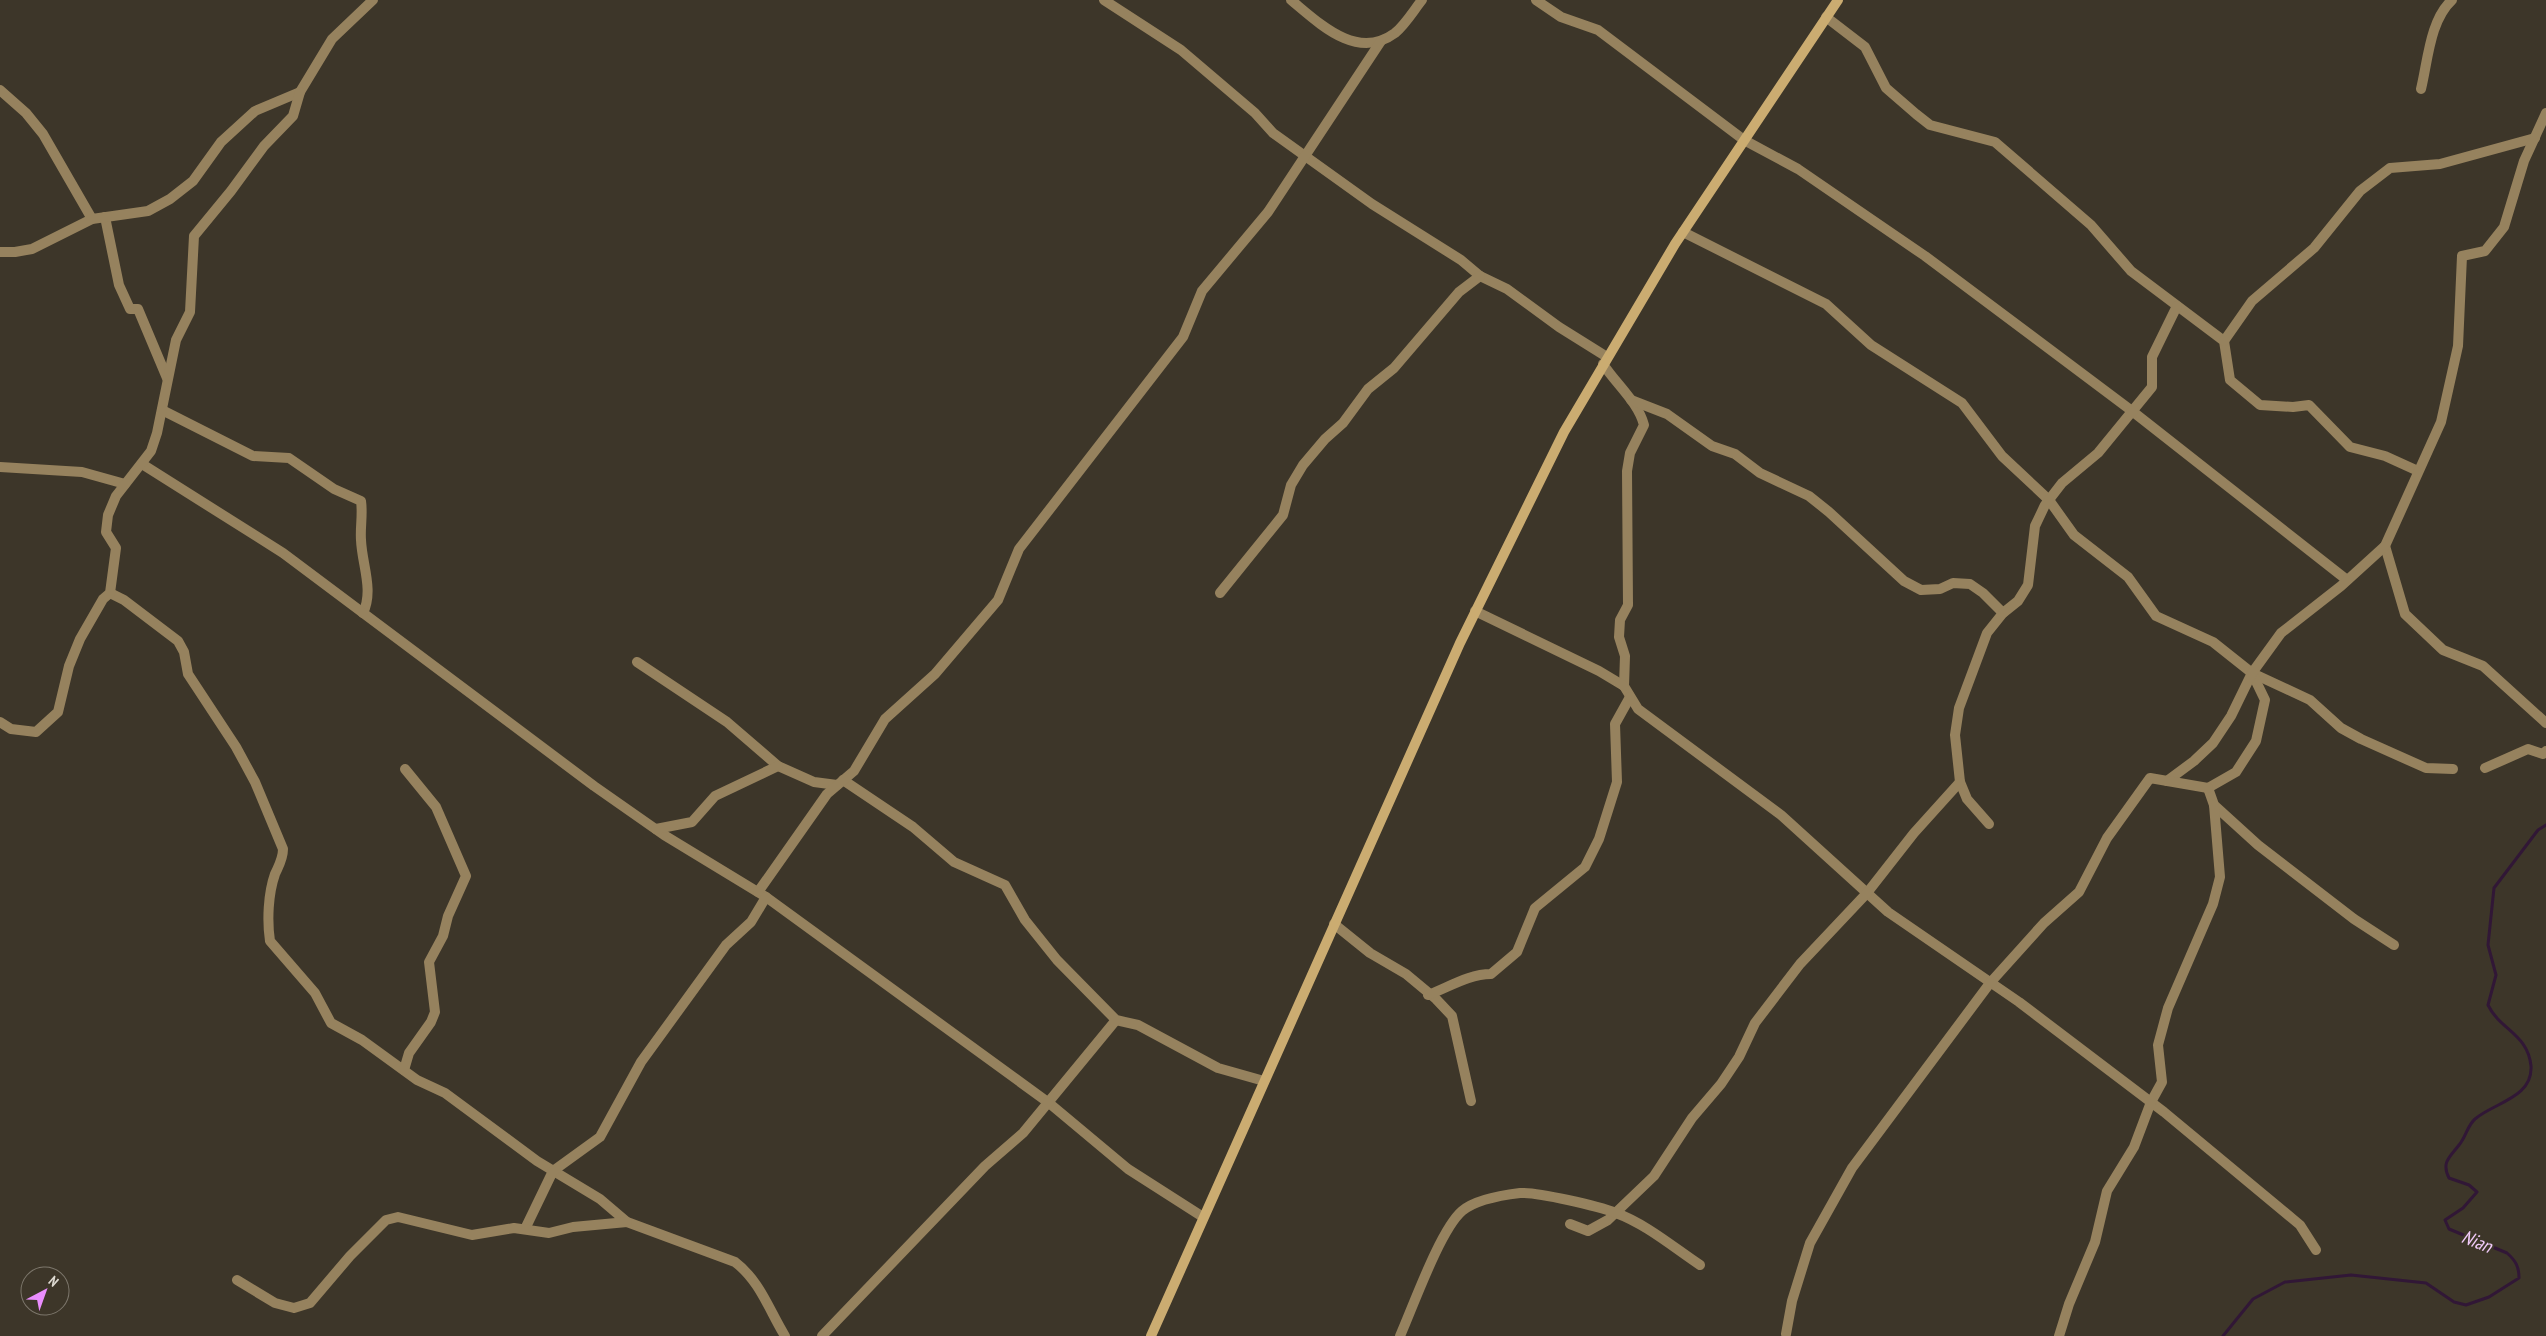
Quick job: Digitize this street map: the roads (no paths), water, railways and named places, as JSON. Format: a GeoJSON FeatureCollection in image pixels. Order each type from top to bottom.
{"type":"FeatureCollection","features":[{"type":"Feature","properties":{"kind":"main road"},"geometry":{"type":"LineString","coordinates":[[1151,1336],[1475,611],[1564,432],[1683,232],[1838,0]]}},
{"type":"Feature","properties":{"kind":"street"},"geometry":{"type":"LineString","coordinates":[[0,722],[12,729],[36,732],[58,712],[69,666],[80,639],[103,599],[110,593],[116,548],[106,532],[108,515],[116,496],[151,451],[162,410],[176,340],[190,312],[194,236],[231,191],[264,146],[293,116],[300,92],[332,39],[373,0]]}},
{"type":"Feature","properties":{"kind":"street"},"geometry":{"type":"LineString","coordinates":[[1104,0],[1181,50],[1255,112],[1273,133],[1372,204],[1461,260],[1480,276],[1507,289],[1605,361],[1642,418],[1644,425],[1630,453],[1626,471],[1628,605],[1620,620],[1619,637],[1624,656],[1624,686],[1638,709],[1781,815],[1888,912],[1990,983],[2151,1102],[2300,1226],[2316,1250]]}},
{"type":"Feature","properties":{"kind":"street"},"geometry":{"type":"LineString","coordinates":[[1292,0],[1325,29],[1344,39],[1365,44],[1381,41],[1396,32],[1422,0]]}},
{"type":"Feature","properties":{"kind":"street"},"geometry":{"type":"LineString","coordinates":[[1536,0],[1561,17],[1598,30],[1744,140],[1798,168],[1925,256],[2132,411],[2348,580]]}},
{"type":"Feature","properties":{"kind":"street"},"geometry":{"type":"LineString","coordinates":[[2421,88],[2436,24],[2445,6],[2452,0]]}},
{"type":"Feature","properties":{"kind":"street"},"geometry":{"type":"LineString","coordinates":[[1826,17],[1865,47],[1886,88],[1916,114],[1930,125],[1995,142],[2091,225],[2131,270],[2224,341]]}},
{"type":"Feature","properties":{"kind":"street"},"geometry":{"type":"LineString","coordinates":[[525,1229],[553,1171],[600,1137],[641,1062],[726,945],[752,922],[762,895],[827,794],[854,771],[885,719],[935,674],[998,600],[1019,549],[1183,337],[1202,291],[1268,212],[1381,41]]}},
{"type":"Feature","properties":{"kind":"street"},"geometry":{"type":"LineString","coordinates":[[0,90],[26,113],[43,134],[92,219]]}},
{"type":"Feature","properties":{"kind":"street"},"geometry":{"type":"LineString","coordinates":[[0,252],[32,249],[92,219],[148,211],[170,199],[193,181],[221,142],[255,111],[300,92]]}},
{"type":"Feature","properties":{"kind":"street"},"geometry":{"type":"LineString","coordinates":[[2167,781],[2194,761],[2213,743],[2231,716],[2252,673],[2281,633],[2348,580],[2385,546],[2441,422],[2458,346],[2462,256],[2485,251],[2504,227],[2524,161],[2546,113]]}},
{"type":"Feature","properties":{"kind":"street"},"geometry":{"type":"LineString","coordinates":[[2418,471],[2386,456],[2350,446],[2309,405],[2293,407],[2260,404],[2230,380],[2224,341],[2252,301],[2314,248],[2360,191],[2390,168],[2440,164],[2535,138]]}},
{"type":"Feature","properties":{"kind":"street"},"geometry":{"type":"LineString","coordinates":[[105,217],[119,285],[130,309],[138,309],[168,378]]}},
{"type":"Feature","properties":{"kind":"street"},"geometry":{"type":"LineString","coordinates":[[1683,232],[1826,304],[1871,345],[1962,403],[2002,456],[2049,500],[2074,535],[2128,577],[2156,616],[2213,642],[2252,673],[2310,700],[2340,728],[2361,739],[2426,768],[2453,769]]}},
{"type":"Feature","properties":{"kind":"street"},"geometry":{"type":"LineString","coordinates":[[1220,593],[1283,515],[1291,485],[1303,465],[1325,439],[1343,423],[1368,389],[1394,368],[1459,292],[1480,276]]}},
{"type":"Feature","properties":{"kind":"street"},"geometry":{"type":"LineString","coordinates":[[1989,824],[1967,799],[1960,782],[1955,735],[1959,708],[1987,633],[2003,613],[2018,601],[2028,585],[2032,568],[2031,544],[2035,526],[2049,500],[2062,483],[2098,452],[2152,387],[2152,357],[2177,306]]}},
{"type":"Feature","properties":{"kind":"street"},"geometry":{"type":"LineString","coordinates":[[1630,400],[1667,414],[1712,446],[1735,454],[1760,473],[1809,496],[1829,512],[1904,582],[1921,590],[1940,589],[1953,583],[1970,584],[1984,593],[2003,613]]}},
{"type":"Feature","properties":{"kind":"street"},"geometry":{"type":"LineString","coordinates":[[162,410],[253,456],[289,458],[334,489],[362,501],[363,517],[360,539],[369,600],[363,613]]}},
{"type":"Feature","properties":{"kind":"street"},"geometry":{"type":"LineString","coordinates":[[142,464],[283,553],[656,829],[762,895],[1049,1103],[1128,1169],[1203,1217]]}},
{"type":"Feature","properties":{"kind":"street"},"geometry":{"type":"LineString","coordinates":[[0,467],[82,472],[125,484]]}},
{"type":"Feature","properties":{"kind":"street"},"geometry":{"type":"LineString","coordinates":[[2385,546],[2405,614],[2444,650],[2482,666],[2546,722]]}},
{"type":"Feature","properties":{"kind":"street"},"geometry":{"type":"LineString","coordinates":[[110,593],[131,605],[178,641],[184,652],[188,674],[236,747],[255,782],[283,848],[283,857],[272,887],[270,941],[315,993],[331,1023],[362,1040],[417,1080],[445,1093],[553,1171],[600,1199],[627,1222],[735,1262],[748,1272],[757,1284],[785,1336]]}},
{"type":"Feature","properties":{"kind":"street"},"geometry":{"type":"LineString","coordinates":[[1475,611],[1599,671],[1624,686]]}},
{"type":"Feature","properties":{"kind":"street"},"geometry":{"type":"LineString","coordinates":[[638,662],[727,722],[778,766],[814,782],[840,783],[913,827],[954,862],[1005,885],[1025,920],[1057,960],[1116,1020],[1138,1025],[1218,1068],[1264,1080]]}},
{"type":"Feature","properties":{"kind":"street"},"geometry":{"type":"LineString","coordinates":[[1786,1334],[1792,1300],[1810,1243],[1852,1168],[1990,983],[2044,923],[2079,892],[2107,838],[2150,778],[2208,788],[2236,772],[2256,741],[2265,700],[2252,673]]}},
{"type":"Feature","properties":{"kind":"street"},"geometry":{"type":"LineString","coordinates":[[1428,995],[1453,986],[1476,974],[1491,974],[1517,952],[1535,908],[1585,867],[1599,839],[1617,782],[1615,724],[1630,697]]}},
{"type":"Feature","properties":{"kind":"street"},"geometry":{"type":"LineString","coordinates":[[2485,768],[2528,749],[2543,754],[2546,751]]}},
{"type":"Feature","properties":{"kind":"street"},"geometry":{"type":"LineString","coordinates":[[656,829],[692,822],[715,796],[778,766]]}},
{"type":"Feature","properties":{"kind":"street"},"geometry":{"type":"LineString","coordinates":[[404,1070],[408,1053],[435,1012],[429,962],[443,936],[451,909],[466,876],[436,807],[405,770]]}},
{"type":"Feature","properties":{"kind":"street"},"geometry":{"type":"LineString","coordinates":[[1570,1224],[1588,1231],[1616,1213],[1654,1176],[1692,1118],[1725,1078],[1739,1057],[1755,1023],[1800,964],[1867,893],[1914,833],[1960,782]]}},
{"type":"Feature","properties":{"kind":"street"},"geometry":{"type":"LineString","coordinates":[[2059,1336],[2069,1304],[2095,1242],[2107,1191],[2134,1147],[2151,1102],[2162,1082],[2158,1045],[2168,1008],[2213,904],[2220,877],[2214,805],[2208,788]]}},
{"type":"Feature","properties":{"kind":"street"},"geometry":{"type":"LineString","coordinates":[[2214,805],[2289,869],[2354,920],[2394,945]]}},
{"type":"Feature","properties":{"kind":"street"},"geometry":{"type":"LineString","coordinates":[[1334,924],[1370,953],[1406,974],[1428,995],[1436,999],[1452,1016],[1471,1101]]}},
{"type":"Feature","properties":{"kind":"street"},"geometry":{"type":"LineString","coordinates":[[822,1336],[985,1166],[1023,1133],[1116,1020]]}},
{"type":"Feature","properties":{"kind":"street"},"geometry":{"type":"LineString","coordinates":[[1400,1336],[1449,1227],[1463,1211],[1481,1202],[1521,1193],[1565,1200],[1616,1213],[1650,1232],[1700,1265]]}},
{"type":"Feature","properties":{"kind":"street"},"geometry":{"type":"LineString","coordinates":[[238,1280],[275,1303],[294,1308],[310,1303],[350,1256],[386,1220],[398,1217],[472,1235],[507,1228],[549,1233],[573,1227],[627,1222]]}},
{"type":"Feature","properties":{"kind":"waterway","name":"Nian"},"geometry":{"type":"LineString","coordinates":[[2223,1336],[2253,1299],[2285,1282],[2351,1275],[2426,1283],[2454,1302],[2466,1305],[2489,1297],[2519,1278],[2516,1264],[2507,1253],[2449,1229],[2445,1220],[2463,1208],[2477,1192],[2469,1185],[2449,1178],[2446,1164],[2472,1122],[2483,1113],[2519,1093],[2526,1086],[2530,1077],[2531,1066],[2525,1046],[2499,1021],[2488,1005],[2496,975],[2488,945],[2494,888],[2538,830],[2546,825]]}}]}
